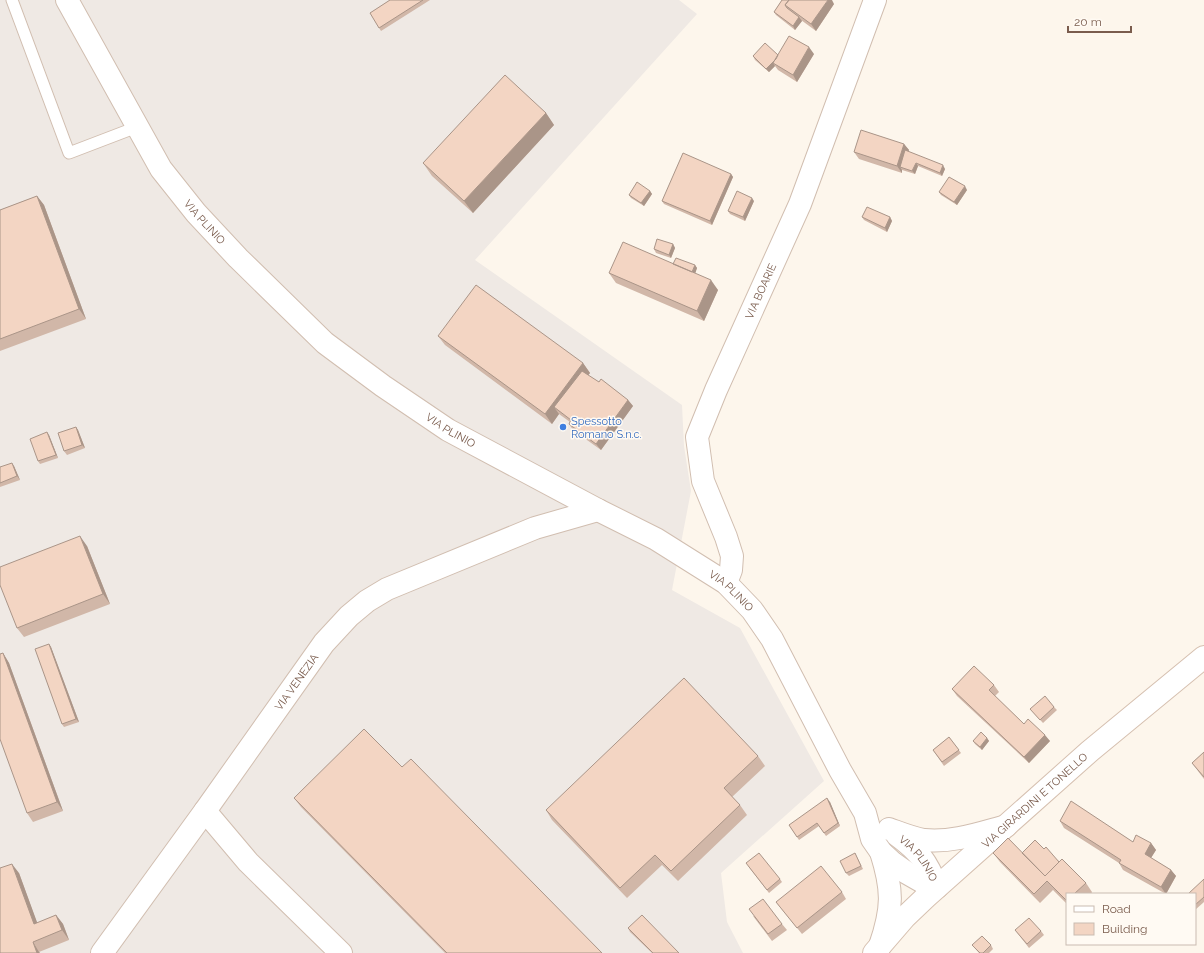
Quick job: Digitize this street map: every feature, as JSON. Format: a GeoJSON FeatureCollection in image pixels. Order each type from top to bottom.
{"type":"FeatureCollection","features":[{"type":"Feature","properties":{"kind":"street","name":"VIA PLINIO"},"geometry":{"type":"LineString","coordinates":[[67,0],[161,169],[196,213],[238,258],[325,343],[383,386],[448,430],[598,510],[656,539],[726,583],[752,610],[772,639],[840,770],[865,814],[872,839],[881,852],[906,873],[937,887]]}},
{"type":"Feature","properties":{"kind":"street","name":"VIA BOARIE"},"geometry":{"type":"LineString","coordinates":[[726,583],[731,570],[732,556],[726,537],[703,481],[697,436],[800,204],[875,0]]}},
{"type":"Feature","properties":{"kind":"street","name":"VIA VENEZIA"},"geometry":{"type":"LineString","coordinates":[[102,953],[324,643],[349,616],[367,601],[388,589],[535,528],[598,510]]}},
{"type":"Feature","properties":{"kind":"street","name":"VIA GIRARDINI E TONELLO"},"geometry":{"type":"LineString","coordinates":[[877,950],[905,917],[937,887],[1090,751],[1204,657]]}},
{"type":"Feature","properties":{"kind":"street"},"geometry":{"type":"LineString","coordinates":[[204,811],[248,862],[341,953]]}},
{"type":"Feature","properties":{"kind":"street","name":"VIA PLINIO"},"geometry":{"type":"LineString","coordinates":[[865,814],[911,845],[930,870],[937,887]]}},
{"type":"Feature","properties":{"kind":"street"},"geometry":{"type":"LineString","coordinates":[[889,829],[923,840],[939,841],[956,839],[1006,826]]}},
{"type":"Feature","properties":{"kind":"street"},"geometry":{"type":"LineString","coordinates":[[877,950],[886,927],[890,911],[890,896],[886,867],[881,852]]}},
{"type":"Feature","properties":{"kind":"lane"},"geometry":{"type":"LineString","coordinates":[[12,0],[70,153],[138,127]]}},
{"type":"Feature","properties":{"kind":"shaded area"},"geometry":{"type":"Polygon","coordinates":[[[0,0],[679,0],[697,14],[475,260],[682,405],[684,446],[691,491],[672,590],[740,628],[824,781],[721,873],[727,922],[743,953],[0,953],[0,0]]]}},
{"type":"Feature","properties":{"kind":"building"},"geometry":{"type":"Polygon","coordinates":[[[390,0],[423,0],[379,28],[370,13],[390,0]]]}},
{"type":"Feature","properties":{"kind":"building"},"geometry":{"type":"Polygon","coordinates":[[[782,0],[789,0],[785,5],[799,17],[793,26],[774,12],[782,0]]]}},
{"type":"Feature","properties":{"kind":"building"},"geometry":{"type":"Polygon","coordinates":[[[789,0],[828,0],[811,24],[785,5],[789,0]]]}},
{"type":"Feature","properties":{"kind":"building"},"geometry":{"type":"Polygon","coordinates":[[[789,36],[809,47],[793,75],[773,63],[789,36]]]}},
{"type":"Feature","properties":{"kind":"building"},"geometry":{"type":"Polygon","coordinates":[[[765,43],[778,55],[766,69],[753,56],[765,43]]]}},
{"type":"Feature","properties":{"kind":"building"},"geometry":{"type":"Polygon","coordinates":[[[505,75],[546,113],[464,201],[423,163],[505,75]]]}},
{"type":"Feature","properties":{"kind":"building"},"geometry":{"type":"Polygon","coordinates":[[[861,130],[904,144],[897,166],[854,152],[861,130]]]}},
{"type":"Feature","properties":{"kind":"building"},"geometry":{"type":"Polygon","coordinates":[[[905,150],[943,165],[940,173],[916,163],[912,171],[900,167],[905,150]]]}},
{"type":"Feature","properties":{"kind":"building"},"geometry":{"type":"Polygon","coordinates":[[[683,153],[731,174],[710,221],[662,201],[683,153]]]}},
{"type":"Feature","properties":{"kind":"building"},"geometry":{"type":"Polygon","coordinates":[[[949,177],[965,186],[954,202],[939,192],[949,177]]]}},
{"type":"Feature","properties":{"kind":"building"},"geometry":{"type":"Polygon","coordinates":[[[637,182],[650,191],[641,203],[629,195],[637,182]]]}},
{"type":"Feature","properties":{"kind":"building"},"geometry":{"type":"Polygon","coordinates":[[[737,191],[752,198],[743,217],[728,211],[737,191]]]}},
{"type":"Feature","properties":{"kind":"building"},"geometry":{"type":"Polygon","coordinates":[[[37,196],[79,309],[0,339],[0,210],[37,196]]]}},
{"type":"Feature","properties":{"kind":"building"},"geometry":{"type":"Polygon","coordinates":[[[867,207],[890,217],[885,228],[862,217],[867,207]]]}},
{"type":"Feature","properties":{"kind":"building"},"geometry":{"type":"Polygon","coordinates":[[[657,239],[673,244],[669,255],[654,249],[657,239]]]}},
{"type":"Feature","properties":{"kind":"building"},"geometry":{"type":"Polygon","coordinates":[[[623,242],[711,280],[697,311],[609,273],[623,242]]]}},
{"type":"Feature","properties":{"kind":"building"},"geometry":{"type":"Polygon","coordinates":[[[676,258],[695,265],[692,272],[673,264],[676,258]]]}},
{"type":"Feature","properties":{"kind":"building"},"geometry":{"type":"Polygon","coordinates":[[[476,285],[583,363],[545,414],[438,336],[476,285]]]}},
{"type":"Feature","properties":{"kind":"building"},"geometry":{"type":"Polygon","coordinates":[[[582,371],[599,382],[601,379],[628,400],[596,444],[569,424],[571,420],[554,407],[582,371]]]}},
{"type":"Feature","properties":{"kind":"building"},"geometry":{"type":"Polygon","coordinates":[[[76,427],[82,445],[64,451],[58,433],[76,427]]]}},
{"type":"Feature","properties":{"kind":"building"},"geometry":{"type":"Polygon","coordinates":[[[47,432],[56,455],[38,461],[30,439],[47,432]]]}},
{"type":"Feature","properties":{"kind":"building"},"geometry":{"type":"Polygon","coordinates":[[[12,463],[17,476],[0,483],[0,467],[12,463]]]}},
{"type":"Feature","properties":{"kind":"building"},"geometry":{"type":"Polygon","coordinates":[[[80,536],[103,594],[17,628],[0,585],[0,567],[80,536]]]}},
{"type":"Feature","properties":{"kind":"building"},"geometry":{"type":"Polygon","coordinates":[[[49,644],[76,719],[62,724],[35,649],[49,644]]]}},
{"type":"Feature","properties":{"kind":"building"},"geometry":{"type":"Polygon","coordinates":[[[3,653],[57,802],[27,813],[0,739],[0,654],[3,653]]]}},
{"type":"Feature","properties":{"kind":"building"},"geometry":{"type":"Polygon","coordinates":[[[974,666],[994,685],[989,690],[1024,724],[1028,719],[1045,735],[1024,757],[952,689],[974,666]]]}},
{"type":"Feature","properties":{"kind":"building"},"geometry":{"type":"Polygon","coordinates":[[[684,678],[758,756],[724,788],[740,805],[671,871],[655,855],[620,888],[546,810],[684,678]]]}},
{"type":"Feature","properties":{"kind":"building"},"geometry":{"type":"Polygon","coordinates":[[[1045,696],[1054,707],[1040,720],[1030,709],[1045,696]]]}},
{"type":"Feature","properties":{"kind":"building"},"geometry":{"type":"Polygon","coordinates":[[[364,729],[402,767],[411,759],[602,953],[447,953],[294,798],[364,729]]]}},
{"type":"Feature","properties":{"kind":"building"},"geometry":{"type":"Polygon","coordinates":[[[981,732],[987,738],[980,747],[973,741],[981,732]]]}},
{"type":"Feature","properties":{"kind":"building"},"geometry":{"type":"Polygon","coordinates":[[[949,737],[959,750],[942,762],[933,750],[949,737]]]}},
{"type":"Feature","properties":{"kind":"building"},"geometry":{"type":"Polygon","coordinates":[[[1204,752],[1204,777],[1192,763],[1204,752]]]}},
{"type":"Feature","properties":{"kind":"building"},"geometry":{"type":"Polygon","coordinates":[[[827,798],[838,823],[824,833],[817,823],[797,837],[789,825],[827,798]]]}},
{"type":"Feature","properties":{"kind":"building"},"geometry":{"type":"Polygon","coordinates":[[[1071,801],[1133,842],[1136,835],[1151,843],[1145,854],[1171,870],[1161,887],[1119,863],[1121,860],[1060,821],[1071,801]]]}},
{"type":"Feature","properties":{"kind":"building"},"geometry":{"type":"Polygon","coordinates":[[[1008,838],[1045,876],[1062,859],[1086,883],[1075,893],[1066,893],[1066,900],[1047,881],[1034,894],[993,853],[1008,838]]]}},
{"type":"Feature","properties":{"kind":"building"},"geometry":{"type":"Polygon","coordinates":[[[1035,840],[1044,849],[1046,847],[1059,862],[1045,876],[1022,853],[1035,840]]]}},
{"type":"Feature","properties":{"kind":"building"},"geometry":{"type":"Polygon","coordinates":[[[759,853],[780,879],[767,890],[746,863],[759,853]]]}},
{"type":"Feature","properties":{"kind":"building"},"geometry":{"type":"Polygon","coordinates":[[[855,853],[861,866],[846,873],[840,861],[855,853]]]}},
{"type":"Feature","properties":{"kind":"building"},"geometry":{"type":"Polygon","coordinates":[[[12,864],[34,924],[56,915],[62,930],[33,942],[37,953],[0,953],[0,868],[12,864]]]}},
{"type":"Feature","properties":{"kind":"building"},"geometry":{"type":"Polygon","coordinates":[[[821,866],[842,892],[797,928],[776,902],[821,866]]]}},
{"type":"Feature","properties":{"kind":"building"},"geometry":{"type":"Polygon","coordinates":[[[1204,879],[1204,897],[1196,904],[1196,893],[1189,893],[1204,879]]]}},
{"type":"Feature","properties":{"kind":"building"},"geometry":{"type":"Polygon","coordinates":[[[763,899],[782,924],[768,934],[749,909],[763,899]]]}},
{"type":"Feature","properties":{"kind":"building"},"geometry":{"type":"Polygon","coordinates":[[[642,915],[679,953],[653,953],[628,928],[642,915]]]}},
{"type":"Feature","properties":{"kind":"building"},"geometry":{"type":"Polygon","coordinates":[[[1029,918],[1041,931],[1027,944],[1015,930],[1029,918]]]}},
{"type":"Feature","properties":{"kind":"building"},"geometry":{"type":"Polygon","coordinates":[[[982,936],[991,945],[983,953],[980,953],[972,945],[982,936]]]}},
{"type":"Feature","properties":{"kind":"place","name":"Spessotto Romano S.n.c."},"geometry":{"type":"Point","coordinates":[563,427]}}]}
